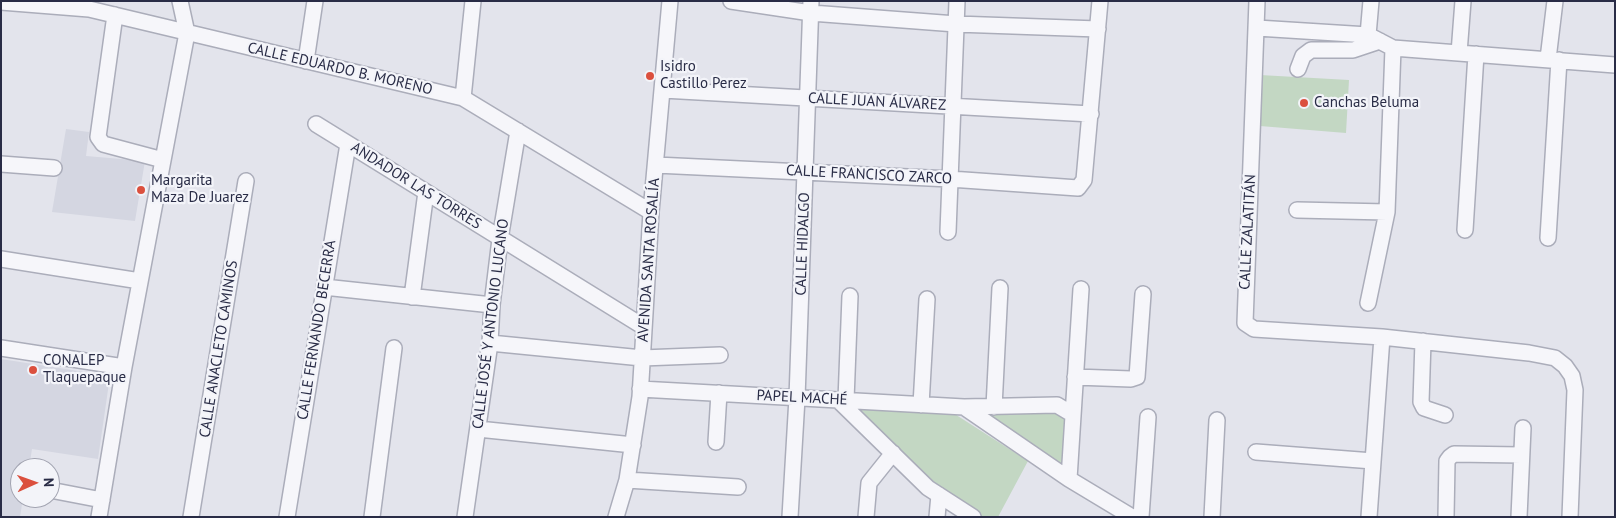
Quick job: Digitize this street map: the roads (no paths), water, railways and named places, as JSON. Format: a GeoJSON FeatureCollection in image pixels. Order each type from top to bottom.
{"type":"FeatureCollection","features":[{"type":"Feature","properties":{"kind":"street"},"geometry":{"type":"LineString","coordinates":[[99,517],[124,367],[187,33],[180,1]]}},
{"type":"Feature","properties":{"kind":"street"},"geometry":{"type":"LineString","coordinates":[[306,61],[315,1]]}},
{"type":"Feature","properties":{"kind":"street"},"geometry":{"type":"LineString","coordinates":[[463,98],[473,1]]}},
{"type":"Feature","properties":{"kind":"street","name":"AVENIDA SANTA ROSALÍA"},"geometry":{"type":"LineString","coordinates":[[616,517],[627,480],[640,389],[651,212],[670,1]]}},
{"type":"Feature","properties":{"kind":"street"},"geometry":{"type":"LineString","coordinates":[[731,1],[811,7],[956,24],[1098,29]]}},
{"type":"Feature","properties":{"kind":"street"},"geometry":{"type":"LineString","coordinates":[[948,232],[957,1]]}},
{"type":"Feature","properties":{"kind":"street"},"geometry":{"type":"LineString","coordinates":[[1091,114],[1100,1]]}},
{"type":"Feature","properties":{"kind":"street","name":"CALLE ZALATITÁN"},"geometry":{"type":"LineString","coordinates":[[1258,1],[1245,323],[1254,329],[1382,337],[1529,353],[1555,358],[1566,366],[1572,376],[1576,405],[1570,517]]}},
{"type":"Feature","properties":{"kind":"street"},"geometry":{"type":"LineString","coordinates":[[1368,303],[1387,212],[1380,41],[1371,1]]}},
{"type":"Feature","properties":{"kind":"street"},"geometry":{"type":"LineString","coordinates":[[1459,53],[1463,1]]}},
{"type":"Feature","properties":{"kind":"street"},"geometry":{"type":"LineString","coordinates":[[1548,238],[1555,1]]}},
{"type":"Feature","properties":{"kind":"street","name":"CALLE EDUARDO B. MORENO"},"geometry":{"type":"LineString","coordinates":[[1,2],[89,9],[463,98],[651,212]]}},
{"type":"Feature","properties":{"kind":"street","name":"CALLE HIDALGO"},"geometry":{"type":"LineString","coordinates":[[790,517],[797,398],[811,7]]}},
{"type":"Feature","properties":{"kind":"street"},"geometry":{"type":"LineString","coordinates":[[115,15],[98,132],[100,140],[106,145],[163,160]]}},
{"type":"Feature","properties":{"kind":"street"},"geometry":{"type":"LineString","coordinates":[[1257,28],[1380,41],[1459,53],[1615,65]]}},
{"type":"Feature","properties":{"kind":"street"},"geometry":{"type":"LineString","coordinates":[[1298,69],[1303,56],[1311,50],[1353,50],[1380,41]]}},
{"type":"Feature","properties":{"kind":"street"},"geometry":{"type":"LineString","coordinates":[[1465,230],[1476,54]]}},
{"type":"Feature","properties":{"kind":"street","name":"CALLE JUAN ÁLVAREZ"},"geometry":{"type":"LineString","coordinates":[[663,90],[1091,114]]}},
{"type":"Feature","properties":{"kind":"street","name":"CALLE FRANCISCO ZARCO"},"geometry":{"type":"LineString","coordinates":[[656,165],[950,179],[1073,188],[1081,186],[1084,180],[1091,114]]}},
{"type":"Feature","properties":{"kind":"street","name":"ANDADOR LAS TORRES"},"geometry":{"type":"LineString","coordinates":[[316,124],[644,327]]}},
{"type":"Feature","properties":{"kind":"street","name":"CALLE JOSÉ Y ANTONIO LUCANO"},"geometry":{"type":"LineString","coordinates":[[465,517],[490,344],[492,305],[500,239],[518,131]]}},
{"type":"Feature","properties":{"kind":"street","name":"CALLE FERNANDO BECERRA"},"geometry":{"type":"LineString","coordinates":[[286,517],[348,144]]}},
{"type":"Feature","properties":{"kind":"street"},"geometry":{"type":"LineString","coordinates":[[1,164],[54,168]]}},
{"type":"Feature","properties":{"kind":"street","name":"CALLE ANACLETO CAMINOS"},"geometry":{"type":"LineString","coordinates":[[191,517],[246,181]]}},
{"type":"Feature","properties":{"kind":"street"},"geometry":{"type":"LineString","coordinates":[[412,297],[426,192]]}},
{"type":"Feature","properties":{"kind":"street"},"geometry":{"type":"LineString","coordinates":[[1297,210],[1387,212]]}},
{"type":"Feature","properties":{"kind":"street"},"geometry":{"type":"LineString","coordinates":[[1,258],[140,281]]}},
{"type":"Feature","properties":{"kind":"street"},"geometry":{"type":"LineString","coordinates":[[324,287],[492,305]]}},
{"type":"Feature","properties":{"kind":"street"},"geometry":{"type":"LineString","coordinates":[[994,407],[1000,288]]}},
{"type":"Feature","properties":{"kind":"street"},"geometry":{"type":"LineString","coordinates":[[1069,479],[1081,289]]}},
{"type":"Feature","properties":{"kind":"street"},"geometry":{"type":"LineString","coordinates":[[1076,377],[1130,379],[1137,377],[1143,294]]}},
{"type":"Feature","properties":{"kind":"street"},"geometry":{"type":"LineString","coordinates":[[850,296],[842,400],[928,488],[974,517]]}},
{"type":"Feature","properties":{"kind":"street"},"geometry":{"type":"LineString","coordinates":[[921,405],[926,299]]}},
{"type":"Feature","properties":{"kind":"street"},"geometry":{"type":"LineString","coordinates":[[1369,517],[1382,337]]}},
{"type":"Feature","properties":{"kind":"street"},"geometry":{"type":"LineString","coordinates":[[1423,342],[1421,402],[1424,408],[1445,415]]}},
{"type":"Feature","properties":{"kind":"street"},"geometry":{"type":"LineString","coordinates":[[490,344],[642,358],[720,356]]}},
{"type":"Feature","properties":{"kind":"street"},"geometry":{"type":"LineString","coordinates":[[1,348],[124,367]]}},
{"type":"Feature","properties":{"kind":"street"},"geometry":{"type":"LineString","coordinates":[[372,517],[394,348]]}},
{"type":"Feature","properties":{"kind":"street","name":"PAPEL MACHÉ"},"geometry":{"type":"LineString","coordinates":[[640,389],[964,408],[1057,405],[1072,414]]}},
{"type":"Feature","properties":{"kind":"street"},"geometry":{"type":"LineString","coordinates":[[716,442],[719,393]]}},
{"type":"Feature","properties":{"kind":"street"},"geometry":{"type":"LineString","coordinates":[[964,408],[1069,479],[1132,517]]}},
{"type":"Feature","properties":{"kind":"street"},"geometry":{"type":"LineString","coordinates":[[1141,517],[1148,417]]}},
{"type":"Feature","properties":{"kind":"street"},"geometry":{"type":"LineString","coordinates":[[1212,517],[1217,420]]}},
{"type":"Feature","properties":{"kind":"street"},"geometry":{"type":"LineString","coordinates":[[1519,517],[1523,428]]}},
{"type":"Feature","properties":{"kind":"street"},"geometry":{"type":"LineString","coordinates":[[478,429],[633,445]]}},
{"type":"Feature","properties":{"kind":"street"},"geometry":{"type":"LineString","coordinates":[[1256,452],[1373,461]]}},
{"type":"Feature","properties":{"kind":"street"},"geometry":{"type":"LineString","coordinates":[[866,517],[869,483],[893,453]]}},
{"type":"Feature","properties":{"kind":"street"},"geometry":{"type":"LineString","coordinates":[[1446,517],[1447,461],[1450,456],[1454,454],[1521,455]]}},
{"type":"Feature","properties":{"kind":"street"},"geometry":{"type":"LineString","coordinates":[[627,480],[738,487]]}},
{"type":"Feature","properties":{"kind":"street"},"geometry":{"type":"LineString","coordinates":[[60,492],[102,500]]}},
{"type":"Feature","properties":{"kind":"street"},"geometry":{"type":"LineString","coordinates":[[938,517],[939,495]]}},
{"type":"Feature","properties":{"kind":"place","name":"Isidro Castillo Perez"},"geometry":{"type":"Point","coordinates":[650,76]}},
{"type":"Feature","properties":{"kind":"place","name":"Canchas Beluma"},"geometry":{"type":"Point","coordinates":[1304,103]}},
{"type":"Feature","properties":{"kind":"place","name":"Margarita Maza De Juarez"},"geometry":{"type":"Point","coordinates":[141,190]}},
{"type":"Feature","properties":{"kind":"place","name":"CONALEP Tlaquepaque"},"geometry":{"type":"Point","coordinates":[33,370]}}]}
